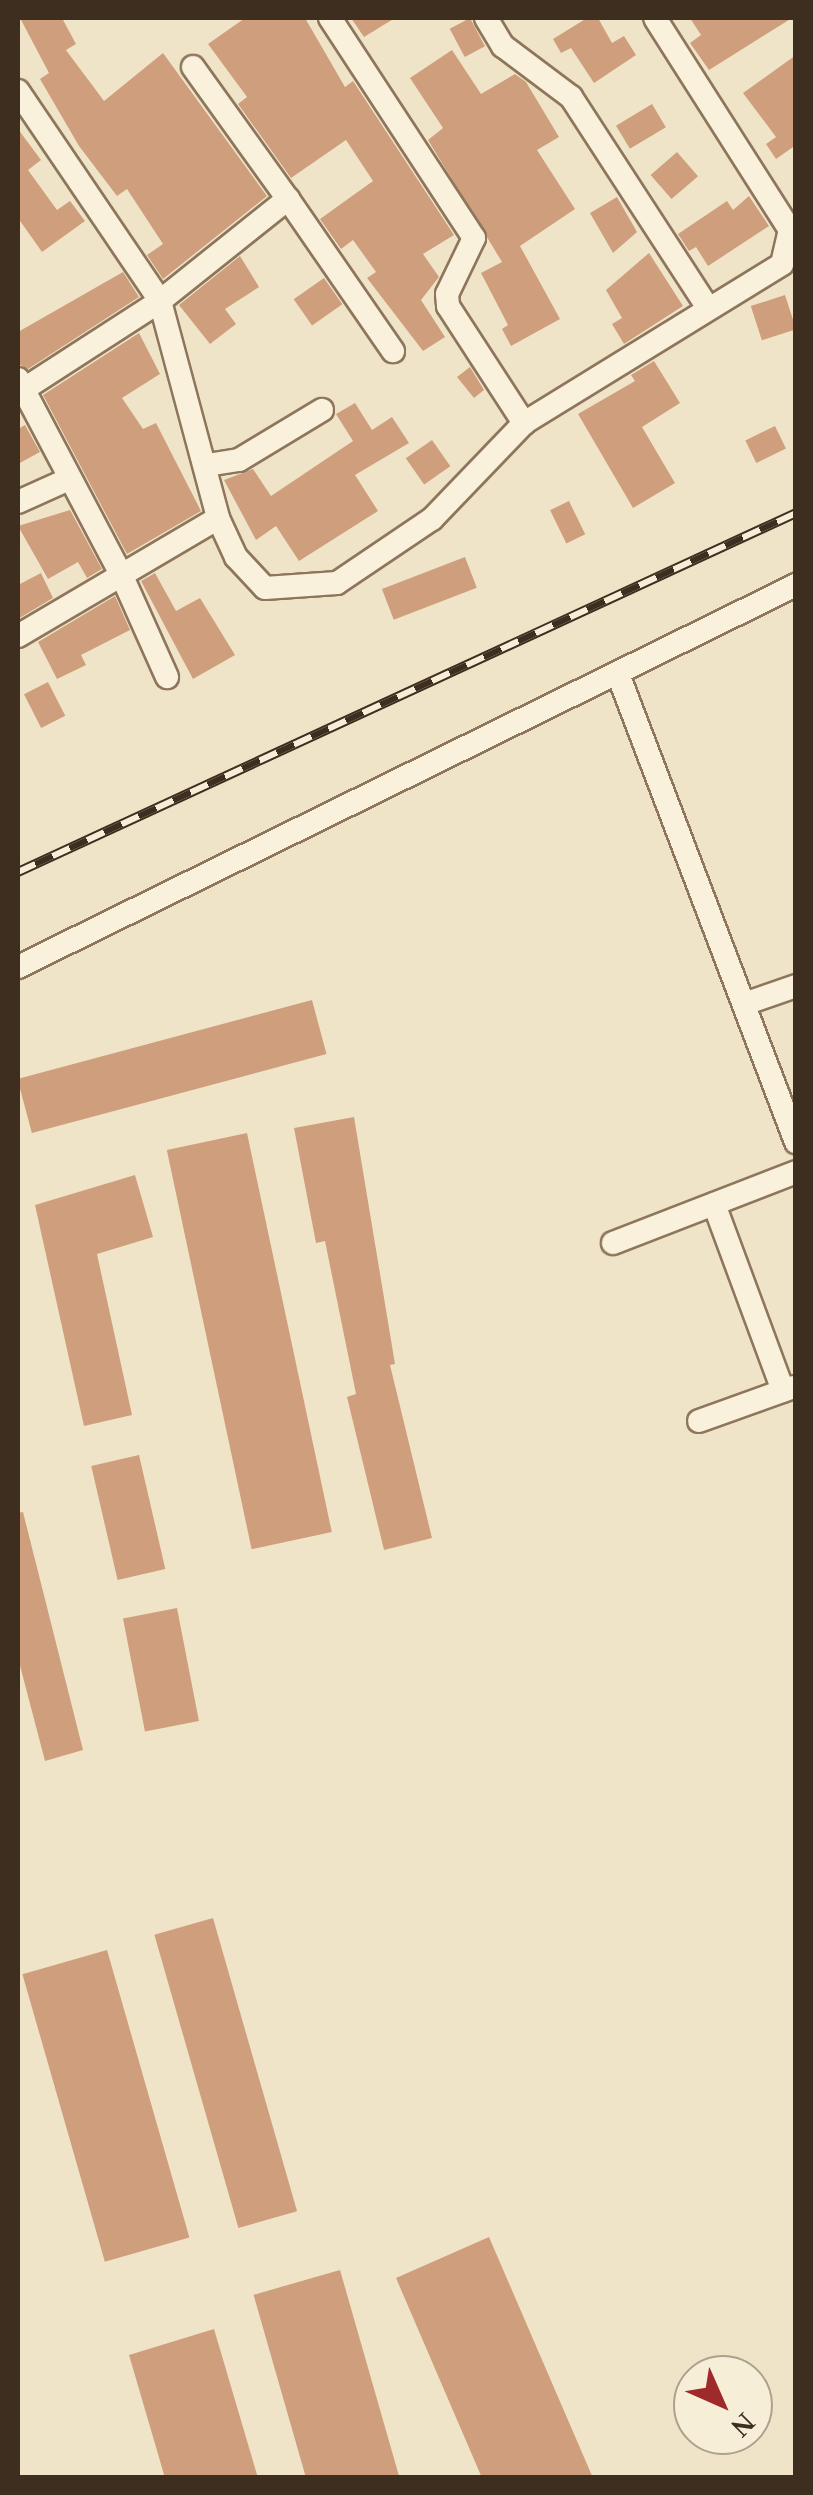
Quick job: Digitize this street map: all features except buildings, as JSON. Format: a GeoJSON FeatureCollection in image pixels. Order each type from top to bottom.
{"type":"FeatureCollection","features":[{"type":"Feature","properties":{"kind":"street"},"geometry":{"type":"LineString","coordinates":[[330,18],[474,238],[447,294],[448,306],[524,423]]}},
{"type":"Feature","properties":{"kind":"street"},"geometry":{"type":"LineString","coordinates":[[486,18],[503,46],[571,97],[708,308]]}},
{"type":"Feature","properties":{"kind":"street"},"geometry":{"type":"LineString","coordinates":[[18,90],[160,302],[207,465],[218,518],[236,558],[264,588],[336,583],[432,519],[524,423],[649,350],[708,308],[782,264],[790,230],[655,18]]}},
{"type":"Feature","properties":{"kind":"street"},"geometry":{"type":"LineString","coordinates":[[193,67],[393,350]]}},
{"type":"Feature","properties":{"kind":"street"},"geometry":{"type":"LineString","coordinates":[[167,677],[121,574],[20,388],[160,302],[288,199]]}},
{"type":"Feature","properties":{"kind":"street"},"geometry":{"type":"LineString","coordinates":[[207,465],[238,460],[322,410]]}},
{"type":"Feature","properties":{"kind":"street"},"geometry":{"type":"LineString","coordinates":[[18,502],[69,479]]}},
{"type":"Feature","properties":{"kind":"street"},"geometry":{"type":"LineString","coordinates":[[18,636],[218,518]]}},
{"type":"Feature","properties":{"kind":"street"},"geometry":{"type":"LineString","coordinates":[[18,967],[796,585]]}},
{"type":"Feature","properties":{"kind":"street"},"geometry":{"type":"LineString","coordinates":[[618,674],[796,1142]]}},
{"type":"Feature","properties":{"kind":"street"},"geometry":{"type":"LineString","coordinates":[[746,1003],[796,986]]}},
{"type":"Feature","properties":{"kind":"street"},"geometry":{"type":"LineString","coordinates":[[613,1243],[796,1172]]}},
{"type":"Feature","properties":{"kind":"street"},"geometry":{"type":"LineString","coordinates":[[699,1420],[789,1389],[714,1204]]}},
{"type":"Feature","properties":{"kind":"railway"},"geometry":{"type":"LineString","coordinates":[[18,872],[796,513]]}}]}
